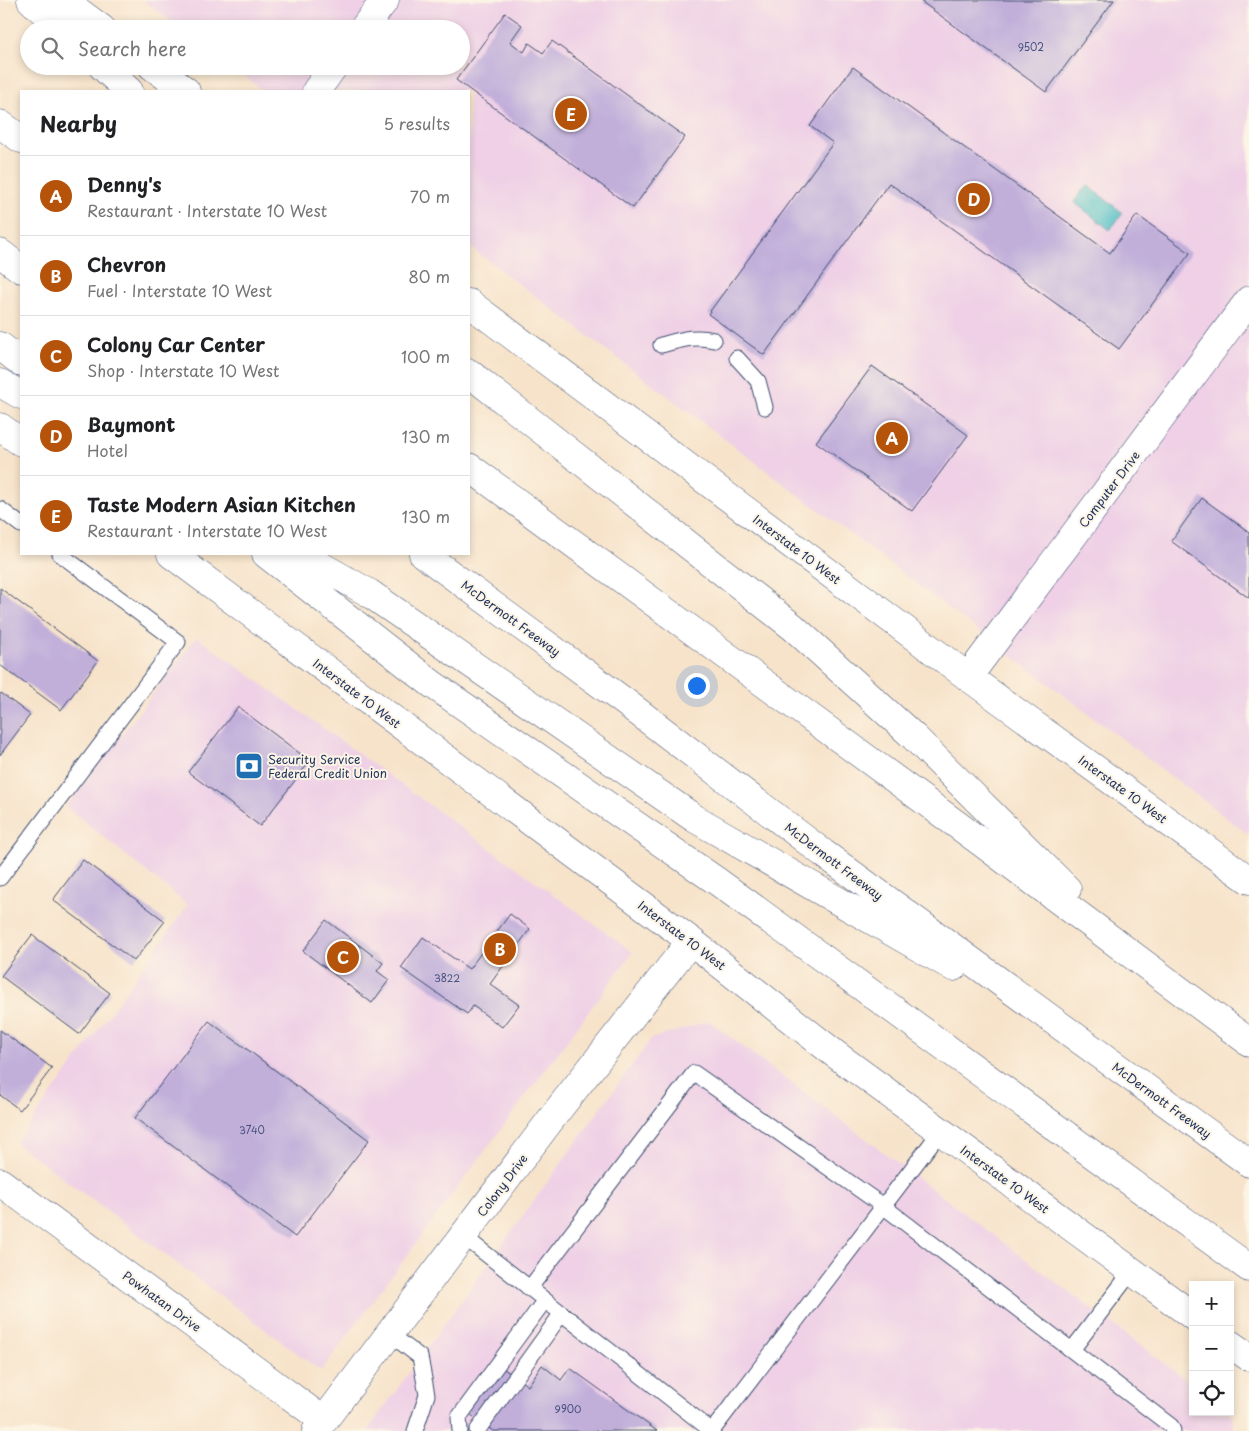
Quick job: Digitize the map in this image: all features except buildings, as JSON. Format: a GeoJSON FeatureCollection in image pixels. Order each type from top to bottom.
{"type":"FeatureCollection","features":[{"type":"Feature","properties":{"kind":"main road"},"geometry":{"type":"LineString","coordinates":[[31,0],[52,20]]}},
{"type":"Feature","properties":{"kind":"main road"},"geometry":{"type":"LineString","coordinates":[[64,0],[90,20]]}},
{"type":"Feature","properties":{"kind":"main road"},"geometry":{"type":"LineString","coordinates":[[370,20],[384,0]]}},
{"type":"Feature","properties":{"kind":"main road"},"geometry":{"type":"LineString","coordinates":[[112,75],[128,90]]}},
{"type":"Feature","properties":{"kind":"main road"},"geometry":{"type":"LineString","coordinates":[[164,75],[185,90]]}},
{"type":"Feature","properties":{"kind":"main road"},"geometry":{"type":"LineString","coordinates":[[317,90],[328,75]]}},
{"type":"Feature","properties":{"kind":"main road"},"geometry":{"type":"LineString","coordinates":[[0,124],[20,138]]}},
{"type":"Feature","properties":{"kind":"main road"},"geometry":{"type":"LineString","coordinates":[[0,253],[20,268]]}},
{"type":"Feature","properties":{"kind":"main road","name":"Computer Drive"},"geometry":{"type":"LineString","coordinates":[[968,677],[1249,300]]}},
{"type":"Feature","properties":{"kind":"main road","name":"Interstate 10 West"},"geometry":{"type":"LineString","coordinates":[[470,304],[968,677],[1249,880]]}},
{"type":"Feature","properties":{"kind":"main road"},"geometry":{"type":"LineString","coordinates":[[0,346],[20,361]]}},
{"type":"Feature","properties":{"kind":"main road"},"geometry":{"type":"LineString","coordinates":[[470,374],[793,627],[914,737],[1135,958]]}},
{"type":"Feature","properties":{"kind":"main road"},"geometry":{"type":"LineString","coordinates":[[0,383],[20,394]]}},
{"type":"Feature","properties":{"kind":"main road"},"geometry":{"type":"LineString","coordinates":[[0,427],[20,441]]}},
{"type":"Feature","properties":{"kind":"main road"},"geometry":{"type":"LineString","coordinates":[[470,468],[966,831],[1249,1042]]}},
{"type":"Feature","properties":{"kind":"main road","name":"Interstate 10 West"},"geometry":{"type":"LineString","coordinates":[[172,555],[691,941],[835,1054],[1189,1313]]}},
{"type":"Feature","properties":{"kind":"main road"},"geometry":{"type":"LineString","coordinates":[[267,555],[432,684],[718,882],[1249,1268]]}},
{"type":"Feature","properties":{"kind":"main road"},"geometry":{"type":"LineString","coordinates":[[302,555],[369,593],[694,818],[1078,1039]]}},
{"type":"Feature","properties":{"kind":"main road","name":"McDermott Freeway"},"geometry":{"type":"LineString","coordinates":[[425,555],[633,708],[823,853],[1249,1163]]}},
{"type":"Feature","properties":{"kind":"main road","name":"Colony Drive"},"geometry":{"type":"LineString","coordinates":[[320,1426],[558,1110],[691,941]]}},
{"type":"Feature","properties":{"kind":"main road","name":"Powhatan Drive"},"geometry":{"type":"LineString","coordinates":[[0,1182],[320,1426]]}},
{"type":"Feature","properties":{"kind":"lane"},"geometry":{"type":"LineString","coordinates":[[661,345],[687,338],[700,337],[714,340]]}},
{"type":"Feature","properties":{"kind":"lane"},"geometry":{"type":"LineString","coordinates":[[737,358],[758,381],[765,407]]}},
{"type":"Feature","properties":{"kind":"lane"},"geometry":{"type":"LineString","coordinates":[[0,509],[20,524]]}},
{"type":"Feature","properties":{"kind":"lane"},"geometry":{"type":"LineString","coordinates":[[0,878],[178,642],[61,555]]}},
{"type":"Feature","properties":{"kind":"lane"},"geometry":{"type":"LineString","coordinates":[[530,1289],[694,1073],[883,1206],[1171,1426],[1173,1431]]}},
{"type":"Feature","properties":{"kind":"lane"},"geometry":{"type":"LineString","coordinates":[[463,1236],[712,1431],[940,1132]]}},
{"type":"Feature","properties":{"kind":"lane"},"geometry":{"type":"LineString","coordinates":[[1072,1350],[1132,1272]]}},
{"type":"Feature","properties":{"kind":"lane"},"geometry":{"type":"LineString","coordinates":[[460,1431],[459,1417],[545,1300]]}},
{"type":"Feature","properties":{"kind":"lane"},"geometry":{"type":"LineString","coordinates":[[477,1431],[562,1313]]}},
{"type":"Feature","properties":{"kind":"lane"},"geometry":{"type":"LineString","coordinates":[[390,1334],[420,1357],[427,1395],[415,1431]]}},
{"type":"Feature","properties":{"kind":"shaded area"},"geometry":{"type":"Polygon","coordinates":[[[143,0],[1249,0],[1249,835],[470,247],[470,90],[263,90],[243,75],[470,75],[470,20],[169,20],[143,0]]]}},
{"type":"Feature","properties":{"kind":"shaded area"},"geometry":{"type":"Polygon","coordinates":[[[197,637],[633,952],[321,1371],[16,1143],[188,905],[66,807],[197,637]]]}},
{"type":"Feature","properties":{"kind":"shaded area"},"geometry":{"type":"Polygon","coordinates":[[[709,1021],[1189,1382],[1189,1416],[1232,1416],[1235,1431],[367,1431],[651,1039],[709,1021]]]}},
{"type":"Feature","properties":{"kind":"water"},"geometry":{"type":"Polygon","coordinates":[[[1087,185],[1123,213],[1110,230],[1074,202],[1087,185]]]}},
{"type":"Feature","properties":{"kind":"place","name":"Taste Modern Asian Kitchen"},"geometry":{"type":"Point","coordinates":[571,114]}},
{"type":"Feature","properties":{"kind":"place","name":"Baymont"},"geometry":{"type":"Point","coordinates":[974,199]}},
{"type":"Feature","properties":{"kind":"place","name":"Denny's"},"geometry":{"type":"Point","coordinates":[892,438]}},
{"type":"Feature","properties":{"kind":"place","name":"Security Service Federal Credit Union"},"geometry":{"type":"Point","coordinates":[249,766]}},
{"type":"Feature","properties":{"kind":"place","name":"Chevron"},"geometry":{"type":"Point","coordinates":[500,949]}},
{"type":"Feature","properties":{"kind":"place","name":"Colony Car Center"},"geometry":{"type":"Point","coordinates":[343,957]}}]}
